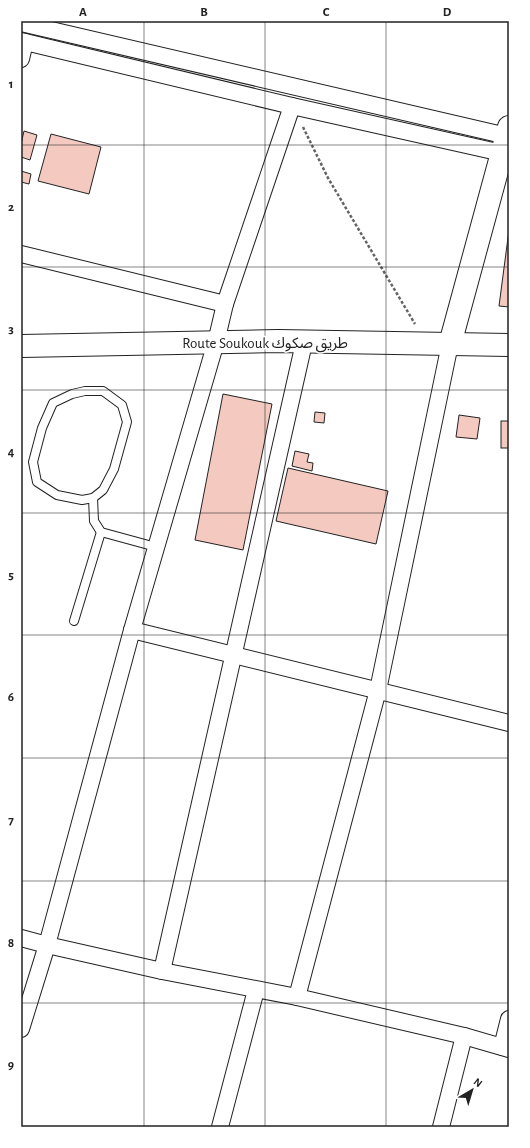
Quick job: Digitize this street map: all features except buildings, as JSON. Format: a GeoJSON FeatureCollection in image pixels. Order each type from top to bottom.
{"type":"FeatureCollection","features":[{"type":"Feature","properties":{"kind":"street"},"geometry":{"type":"LineString","coordinates":[[26,23],[507,141]]}},
{"type":"Feature","properties":{"kind":"street"},"geometry":{"type":"LineString","coordinates":[[21,59],[23,42],[292,106],[507,141]]}},
{"type":"Feature","properties":{"kind":"street"},"geometry":{"type":"LineString","coordinates":[[21,1029],[47,946],[132,630],[216,342],[225,304],[292,106]]}},
{"type":"Feature","properties":{"kind":"street"},"geometry":{"type":"LineString","coordinates":[[297,997],[378,690],[450,344],[507,141]]}},
{"type":"Feature","properties":{"kind":"street"},"geometry":{"type":"LineString","coordinates":[[21,254],[225,304]]}},
{"type":"Feature","properties":{"kind":"street","name":"Route Soukouk طريق صكوك"},"geometry":{"type":"LineString","coordinates":[[21,346],[216,342],[509,345]]}},
{"type":"Feature","properties":{"kind":"street"},"geometry":{"type":"LineString","coordinates":[[162,971],[304,343]]}},
{"type":"Feature","properties":{"kind":"street"},"geometry":{"type":"LineString","coordinates":[[132,630],[509,723]]}},
{"type":"Feature","properties":{"kind":"street"},"geometry":{"type":"LineString","coordinates":[[21,938],[47,946],[162,971],[297,997],[464,1036],[506,1048],[509,1020]]}},
{"type":"Feature","properties":{"kind":"street"},"geometry":{"type":"LineString","coordinates":[[220,1127],[256,990]]}},
{"type":"Feature","properties":{"kind":"street"},"geometry":{"type":"LineString","coordinates":[[441,1127],[464,1036]]}},
{"type":"Feature","properties":{"kind":"lane"},"geometry":{"type":"LineString","coordinates":[[94,498],[82,500],[57,495],[37,482],[33,462],[42,428],[53,403],[72,394],[85,391],[103,391],[122,405],[127,422],[114,469],[103,490],[94,498],[94,521],[101,532],[156,547]]}},
{"type":"Feature","properties":{"kind":"lane"},"geometry":{"type":"LineString","coordinates":[[74,621],[101,532]]}},
{"type":"Feature","properties":{"kind":"path"},"geometry":{"type":"LineString","coordinates":[[292,106],[328,178],[427,343]]}}]}
